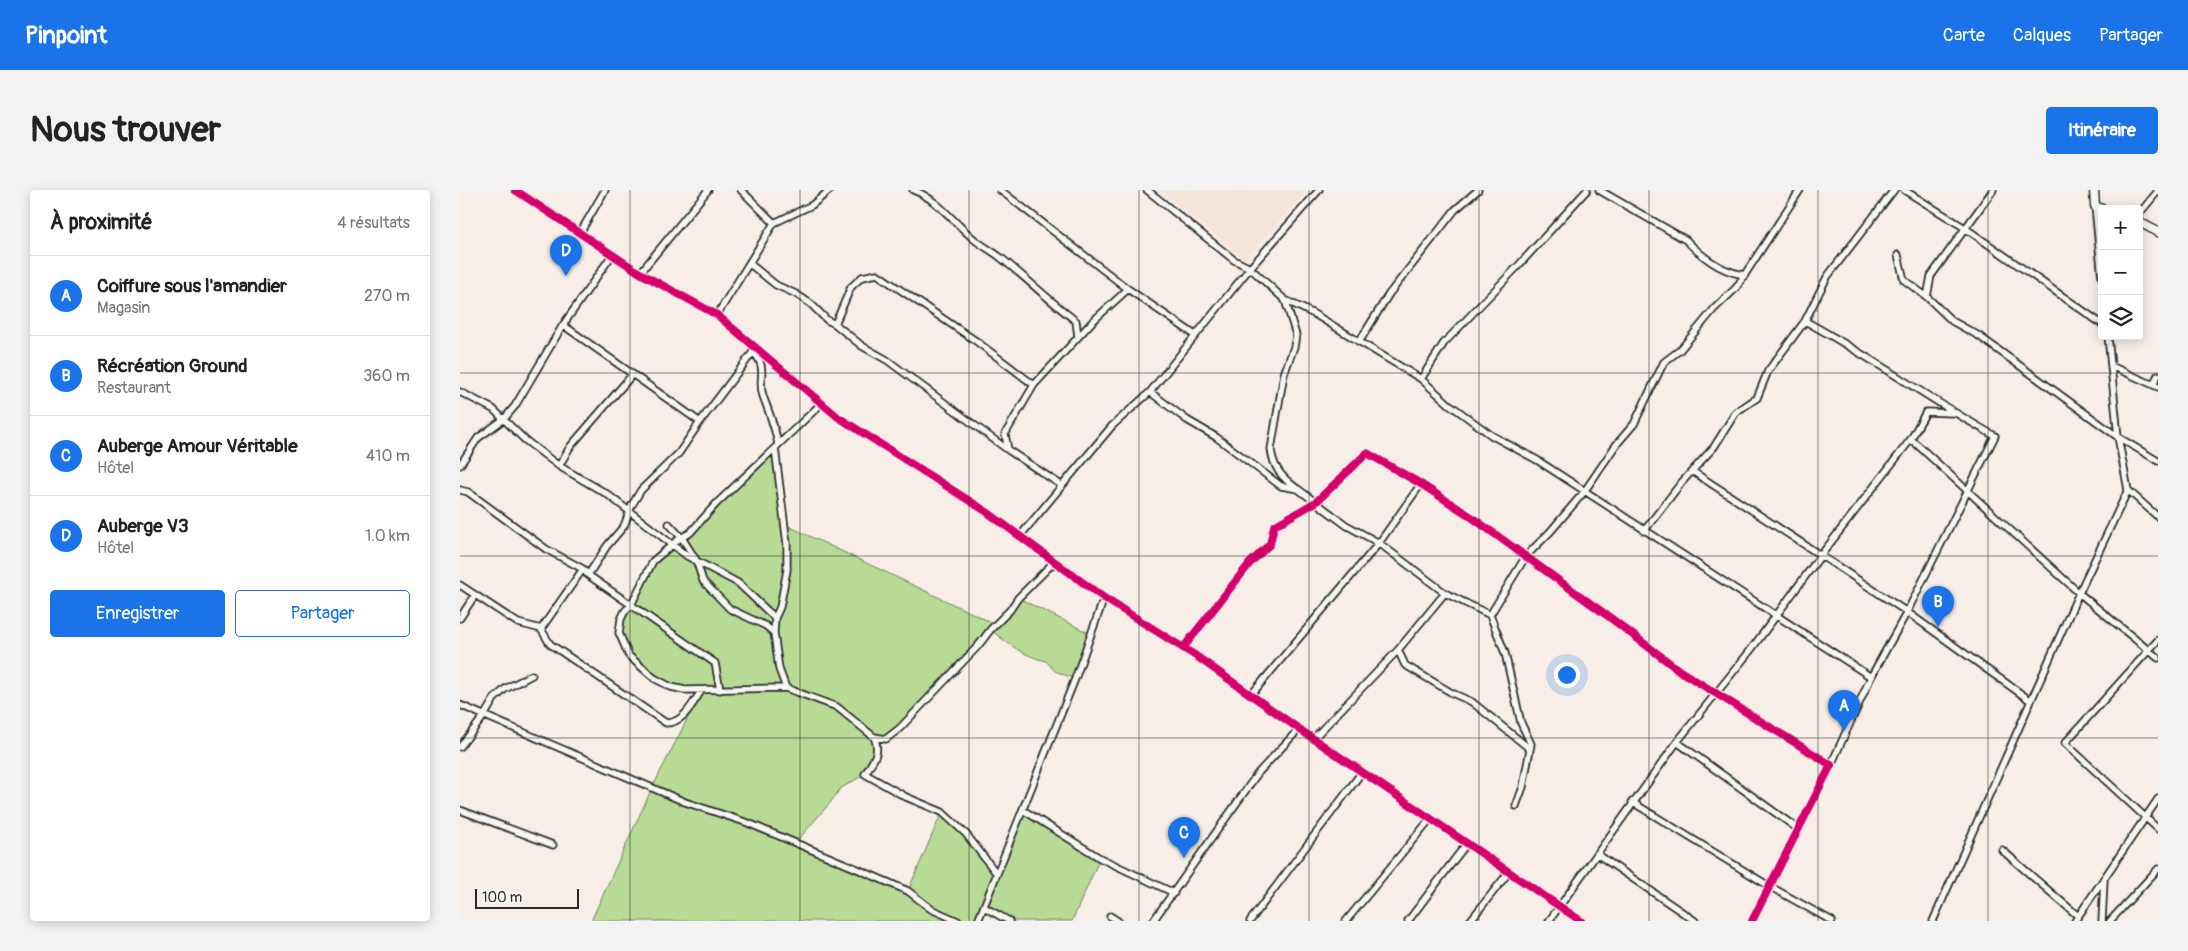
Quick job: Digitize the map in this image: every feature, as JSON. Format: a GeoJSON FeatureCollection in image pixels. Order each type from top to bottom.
{"type":"FeatureCollection","features":[{"type":"Feature","properties":{"kind":"street"},"geometry":{"type":"LineString","coordinates":[[515,190],[640,273],[717,315],[754,350],[821,404],[987,512],[1104,598],[1183,648],[1313,739],[1581,921]]}},
{"type":"Feature","properties":{"kind":"street"},"geometry":{"type":"LineString","coordinates":[[580,233],[604,190]]}},
{"type":"Feature","properties":{"kind":"street"},"geometry":{"type":"LineString","coordinates":[[640,273],[708,190]]}},
{"type":"Feature","properties":{"kind":"street"},"geometry":{"type":"LineString","coordinates":[[741,190],[774,222]]}},
{"type":"Feature","properties":{"kind":"street"},"geometry":{"type":"LineString","coordinates":[[717,315],[774,222],[812,205],[830,190]]}},
{"type":"Feature","properties":{"kind":"street"},"geometry":{"type":"LineString","coordinates":[[913,190],[933,200],[941,210],[975,240],[1002,259],[1076,321],[1078,338]]}},
{"type":"Feature","properties":{"kind":"street"},"geometry":{"type":"LineString","coordinates":[[1000,190],[1128,289],[1195,335]]}},
{"type":"Feature","properties":{"kind":"street"},"geometry":{"type":"LineString","coordinates":[[1147,190],[1234,260],[1250,268],[1285,300],[1421,379],[1449,404],[1491,435],[1537,460],[1871,677]]}},
{"type":"Feature","properties":{"kind":"street"},"geometry":{"type":"LineString","coordinates":[[1020,536],[1112,426],[1150,392],[1250,268],[1319,190]]}},
{"type":"Feature","properties":{"kind":"street"},"geometry":{"type":"LineString","coordinates":[[1359,342],[1389,294],[1455,210],[1478,190]]}},
{"type":"Feature","properties":{"kind":"street"},"geometry":{"type":"LineString","coordinates":[[1421,379],[1444,343],[1519,265],[1587,190]]}},
{"type":"Feature","properties":{"kind":"street"},"geometry":{"type":"LineString","coordinates":[[1599,190],[1686,240],[1698,253],[1731,274],[1744,275]]}},
{"type":"Feature","properties":{"kind":"street"},"geometry":{"type":"LineString","coordinates":[[1490,615],[1526,556],[1550,532],[1584,492],[1616,444],[1634,424],[1664,362],[1680,350],[1714,308],[1736,288],[1800,190]]}},
{"type":"Feature","properties":{"kind":"street"},"geometry":{"type":"LineString","coordinates":[[1644,531],[1692,471],[1714,448],[1736,412],[1757,398],[1768,371],[1805,321],[1827,277],[1894,190]]}},
{"type":"Feature","properties":{"kind":"street"},"geometry":{"type":"LineString","coordinates":[[1904,190],[1965,228],[2098,321]]}},
{"type":"Feature","properties":{"kind":"street"},"geometry":{"type":"LineString","coordinates":[[1927,297],[1931,276],[1993,190]]}},
{"type":"Feature","properties":{"kind":"street"},"geometry":{"type":"LineString","coordinates":[[2094,190],[2098,208]]}},
{"type":"Feature","properties":{"kind":"street"},"geometry":{"type":"LineString","coordinates":[[2143,209],[2158,191]]}},
{"type":"Feature","properties":{"kind":"street"},"geometry":{"type":"LineString","coordinates":[[2143,224],[2158,232]]}},
{"type":"Feature","properties":{"kind":"street"},"geometry":{"type":"LineString","coordinates":[[460,465],[478,438],[504,419],[533,379],[563,325],[612,254]]}},
{"type":"Feature","properties":{"kind":"street"},"geometry":{"type":"LineString","coordinates":[[1898,255],[1904,280],[1927,297],[1952,321],[1979,336],[2118,437],[2158,460]]}},
{"type":"Feature","properties":{"kind":"street"},"geometry":{"type":"LineString","coordinates":[[750,264],[776,285],[796,294],[811,304],[827,320],[835,324],[862,346],[887,360],[1008,450],[1061,485]]}},
{"type":"Feature","properties":{"kind":"street"},"geometry":{"type":"LineString","coordinates":[[835,324],[851,287],[862,277],[877,274],[976,341],[1034,385]]}},
{"type":"Feature","properties":{"kind":"street"},"geometry":{"type":"LineString","coordinates":[[1008,450],[1005,434],[1034,385],[1128,289]]}},
{"type":"Feature","properties":{"kind":"street"},"geometry":{"type":"LineString","coordinates":[[1285,300],[1296,335],[1294,347],[1284,374],[1272,438],[1272,461],[1283,478],[1346,526],[1378,543],[1445,593],[1490,615],[1505,654],[1521,723],[1530,744],[1523,787],[1516,806]]}},
{"type":"Feature","properties":{"kind":"street"},"geometry":{"type":"LineString","coordinates":[[1752,921],[1831,765],[1871,677],[1907,612],[1968,492],[1994,436],[1954,413],[1926,393],[1842,341],[1805,321]]}},
{"type":"Feature","properties":{"kind":"street"},"geometry":{"type":"LineString","coordinates":[[563,325],[700,422]]}},
{"type":"Feature","properties":{"kind":"street"},"geometry":{"type":"LineString","coordinates":[[1932,921],[2079,592],[2128,490],[2118,437],[2108,340]]}},
{"type":"Feature","properties":{"kind":"street"},"geometry":{"type":"LineString","coordinates":[[588,575],[607,546],[624,526],[641,490],[679,452],[754,350]]}},
{"type":"Feature","properties":{"kind":"street"},"geometry":{"type":"LineString","coordinates":[[754,350],[761,360],[763,396],[769,408],[777,446],[787,544],[787,570],[780,607],[775,618],[774,633],[778,649],[779,669],[786,688]]}},
{"type":"Feature","properties":{"kind":"street"},"geometry":{"type":"LineString","coordinates":[[2111,366],[2155,386],[2158,375]]}},
{"type":"Feature","properties":{"kind":"street"},"geometry":{"type":"LineString","coordinates":[[559,466],[570,447],[632,375]]}},
{"type":"Feature","properties":{"kind":"street"},"geometry":{"type":"LineString","coordinates":[[460,392],[494,409],[525,440],[559,466],[572,475],[588,482],[696,560],[738,583],[775,618]]}},
{"type":"Feature","properties":{"kind":"street"},"geometry":{"type":"LineString","coordinates":[[1150,392],[1187,420],[1216,437],[1281,486],[1298,489]]}},
{"type":"Feature","properties":{"kind":"street"},"geometry":{"type":"LineString","coordinates":[[821,404],[716,504],[690,533],[653,561],[631,605],[624,611],[620,619],[619,633],[629,656],[654,678],[671,686],[685,690],[786,688],[837,707],[874,737],[877,744],[877,752],[865,774],[906,797],[942,812],[966,834],[998,874]]}},
{"type":"Feature","properties":{"kind":"street"},"geometry":{"type":"LineString","coordinates":[[1549,921],[1632,802],[1911,439],[1926,412],[1954,413]]}},
{"type":"Feature","properties":{"kind":"street"},"geometry":{"type":"LineString","coordinates":[[1911,439],[2079,592],[2158,658]]}},
{"type":"Feature","properties":{"kind":"street"},"geometry":{"type":"LineString","coordinates":[[1183,648],[1250,563],[1270,544],[1274,526],[1316,502],[1367,452],[1422,484],[1526,556],[1680,671],[1831,765]]}},
{"type":"Feature","properties":{"kind":"street"},"geometry":{"type":"LineString","coordinates":[[1692,471],[1907,612],[2031,701]]}},
{"type":"Feature","properties":{"kind":"street"},"geometry":{"type":"LineString","coordinates":[[1251,695],[1378,543],[1422,484]]}},
{"type":"Feature","properties":{"kind":"street"},"geometry":{"type":"LineString","coordinates":[[460,490],[468,492],[546,549],[583,569],[588,575],[715,663],[720,690]]}},
{"type":"Feature","properties":{"kind":"street"},"geometry":{"type":"LineString","coordinates":[[2128,490],[2158,517]]}},
{"type":"Feature","properties":{"kind":"street"},"geometry":{"type":"LineString","coordinates":[[669,524],[682,538],[696,560],[703,580],[730,609],[766,626],[774,633]]}},
{"type":"Feature","properties":{"kind":"street"},"geometry":{"type":"LineString","coordinates":[[874,737],[886,739],[900,728],[978,646],[991,629],[1010,610],[1018,598],[1050,566],[1056,563]]}},
{"type":"Feature","properties":{"kind":"street"},"geometry":{"type":"LineString","coordinates":[[541,629],[583,569]]}},
{"type":"Feature","properties":{"kind":"street"},"geometry":{"type":"LineString","coordinates":[[460,585],[518,623],[541,629],[550,644],[666,723],[676,723],[702,690]]}},
{"type":"Feature","properties":{"kind":"street"},"geometry":{"type":"LineString","coordinates":[[1313,739],[1398,650],[1445,593]]}},
{"type":"Feature","properties":{"kind":"street"},"geometry":{"type":"LineString","coordinates":[[460,618],[475,595]]}},
{"type":"Feature","properties":{"kind":"street"},"geometry":{"type":"LineString","coordinates":[[978,921],[1075,679],[1104,598]]}},
{"type":"Feature","properties":{"kind":"street"},"geometry":{"type":"LineString","coordinates":[[2158,640],[2064,743],[2158,829]]}},
{"type":"Feature","properties":{"kind":"street"},"geometry":{"type":"LineString","coordinates":[[1398,650],[1405,666],[1452,693],[1472,702],[1505,731],[1530,749]]}},
{"type":"Feature","properties":{"kind":"street"},"geometry":{"type":"LineString","coordinates":[[460,748],[494,699],[505,688],[532,675]]}},
{"type":"Feature","properties":{"kind":"street"},"geometry":{"type":"LineString","coordinates":[[460,705],[685,802],[756,826],[855,868],[908,891],[930,909],[958,921]]}},
{"type":"Feature","properties":{"kind":"street"},"geometry":{"type":"LineString","coordinates":[[1153,921],[1258,773],[1299,729]]}},
{"type":"Feature","properties":{"kind":"street"},"geometry":{"type":"LineString","coordinates":[[1677,742],[1798,829]]}},
{"type":"Feature","properties":{"kind":"street"},"geometry":{"type":"LineString","coordinates":[[1250,921],[1362,772]]}},
{"type":"Feature","properties":{"kind":"street"},"geometry":{"type":"LineString","coordinates":[[2002,850],[2077,918],[2158,799]]}},
{"type":"Feature","properties":{"kind":"street"},"geometry":{"type":"LineString","coordinates":[[1632,802],[1769,886],[1832,921]]}},
{"type":"Feature","properties":{"kind":"street"},"geometry":{"type":"LineString","coordinates":[[460,810],[553,845]]}},
{"type":"Feature","properties":{"kind":"street"},"geometry":{"type":"LineString","coordinates":[[1023,810],[1100,858],[1174,893]]}},
{"type":"Feature","properties":{"kind":"street"},"geometry":{"type":"LineString","coordinates":[[1349,920],[1431,818]]}},
{"type":"Feature","properties":{"kind":"street"},"geometry":{"type":"LineString","coordinates":[[1408,921],[1467,843]]}},
{"type":"Feature","properties":{"kind":"street"},"geometry":{"type":"LineString","coordinates":[[1597,854],[1695,921]]}},
{"type":"Feature","properties":{"kind":"street"},"geometry":{"type":"LineString","coordinates":[[2110,921],[2158,869]]}},
{"type":"Feature","properties":{"kind":"street"},"geometry":{"type":"LineString","coordinates":[[1470,921],[1509,872]]}},
{"type":"Feature","properties":{"kind":"street"},"geometry":{"type":"LineString","coordinates":[[2102,921],[2104,879]]}},
{"type":"Feature","properties":{"kind":"street"},"geometry":{"type":"LineString","coordinates":[[984,907],[1009,921]]}},
{"type":"Feature","properties":{"kind":"street"},"geometry":{"type":"LineString","coordinates":[[1110,916],[1118,921]]}},
{"type":"Feature","properties":{"kind":"shaded area"},"geometry":{"type":"Polygon","coordinates":[[[1159,190],[1307,190],[1246,260],[1159,190]]]}},
{"type":"Feature","properties":{"kind":"green space"},"geometry":{"type":"Polygon","coordinates":[[[775,448],[784,524],[995,624],[1018,598],[1091,634],[1075,679],[1055,671],[1046,661],[1017,649],[991,630],[911,716],[886,739],[874,737],[877,752],[865,774],[840,789],[796,842],[908,891],[942,812],[966,834],[997,874],[1023,810],[1100,858],[1072,921],[1009,921],[984,907],[978,921],[591,921],[652,788],[702,690],[675,688],[640,668],[621,639],[621,619],[653,561],[690,533],[775,448]]]}},
{"type":"Feature","properties":{"kind":"cycle path"},"geometry":{"type":"LineString","coordinates":[[515,190],[640,273],[717,315],[838,417],[987,512],[1104,598],[1196,656],[1299,729],[1581,921]]}},
{"type":"Feature","properties":{"kind":"cycle path"},"geometry":{"type":"LineString","coordinates":[[1183,648],[1250,563],[1270,544],[1274,526],[1316,502],[1367,453],[1421,484],[1470,516],[1680,671],[1831,765],[1752,921]]}},
{"type":"Feature","properties":{"kind":"place","name":"Auberge V3"},"geometry":{"type":"Point","coordinates":[566,276]}},
{"type":"Feature","properties":{"kind":"place","name":"Récréation Ground"},"geometry":{"type":"Point","coordinates":[1938,627]}},
{"type":"Feature","properties":{"kind":"place","name":"Coiffure sous l'amandier"},"geometry":{"type":"Point","coordinates":[1844,731]}},
{"type":"Feature","properties":{"kind":"place","name":"Auberge Amour Véritable"},"geometry":{"type":"Point","coordinates":[1184,858]}}]}
